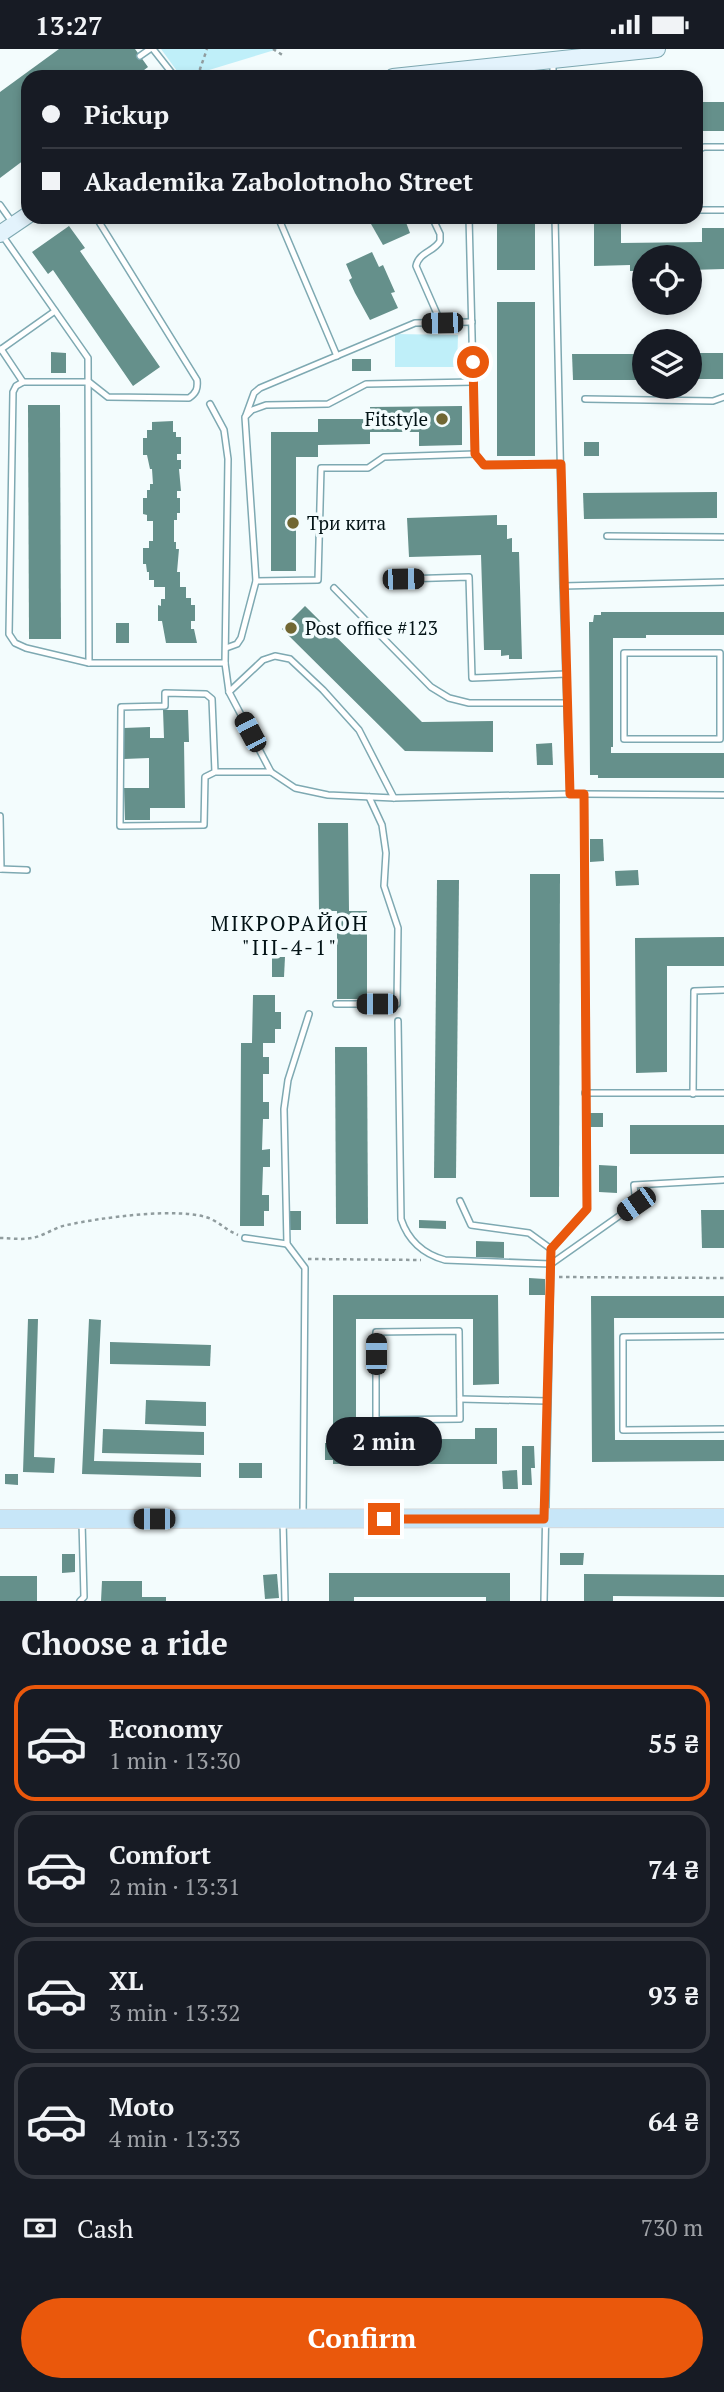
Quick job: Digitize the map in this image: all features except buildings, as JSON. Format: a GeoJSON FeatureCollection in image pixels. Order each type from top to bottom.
{"type":"FeatureCollection","features":[{"type":"Feature","properties":{"kind":"main road"},"geometry":{"type":"LineString","coordinates":[[0,1519],[724,1518]]}},
{"type":"Feature","properties":{"kind":"street"},"geometry":{"type":"LineString","coordinates":[[479,70],[553,59],[657,49]]}},
{"type":"Feature","properties":{"kind":"lane"},"geometry":{"type":"LineString","coordinates":[[140,55],[151,49],[169,70]]}},
{"type":"Feature","properties":{"kind":"lane"},"geometry":{"type":"LineString","coordinates":[[553,59],[553,70]]}},
{"type":"Feature","properties":{"kind":"lane"},"geometry":{"type":"LineString","coordinates":[[703,148],[724,147]]}},
{"type":"Feature","properties":{"kind":"lane"},"geometry":{"type":"LineString","coordinates":[[0,205],[55,311],[88,358],[89,663]]}},
{"type":"Feature","properties":{"kind":"lane"},"geometry":{"type":"LineString","coordinates":[[703,211],[724,210]]}},
{"type":"Feature","properties":{"kind":"lane"},"geometry":{"type":"LineString","coordinates":[[100,224],[197,380],[198,386],[195,393],[189,397],[107,397],[89,382],[23,382],[16,386],[13,392],[9,633],[15,643],[26,648],[89,663],[225,663]]}},
{"type":"Feature","properties":{"kind":"lane"},"geometry":{"type":"LineString","coordinates":[[281,224],[337,356]]}},
{"type":"Feature","properties":{"kind":"lane"},"geometry":{"type":"LineString","coordinates":[[436,224],[440,241],[434,249],[422,255],[416,266],[442,323]]}},
{"type":"Feature","properties":{"kind":"lane"},"geometry":{"type":"LineString","coordinates":[[469,224],[475,454],[484,465],[561,464]]}},
{"type":"Feature","properties":{"kind":"lane"},"geometry":{"type":"LineString","coordinates":[[555,224],[570,794]]}},
{"type":"Feature","properties":{"kind":"lane"},"geometry":{"type":"LineString","coordinates":[[23,382],[0,350],[55,311]]}},
{"type":"Feature","properties":{"kind":"lane"},"geometry":{"type":"LineString","coordinates":[[226,648],[237,644],[244,633],[256,581],[245,417],[254,393],[260,388],[415,323],[472,322]]}},
{"type":"Feature","properties":{"kind":"lane"},"geometry":{"type":"LineString","coordinates":[[245,417],[253,410],[266,405],[328,404],[366,384],[474,382]]}},
{"type":"Feature","properties":{"kind":"lane"},"geometry":{"type":"LineString","coordinates":[[585,399],[713,401],[724,397]]}},
{"type":"Feature","properties":{"kind":"lane"},"geometry":{"type":"LineString","coordinates":[[210,404],[224,430],[228,459],[225,663],[229,692],[271,772],[295,788],[307,792],[369,797],[724,795]]}},
{"type":"Feature","properties":{"kind":"lane"},"geometry":{"type":"LineString","coordinates":[[256,581],[318,580],[321,468],[368,468],[384,457],[475,454]]}},
{"type":"Feature","properties":{"kind":"lane"},"geometry":{"type":"LineString","coordinates":[[607,536],[724,537]]}},
{"type":"Feature","properties":{"kind":"lane"},"geometry":{"type":"LineString","coordinates":[[403,579],[470,577],[472,678],[566,674]]}},
{"type":"Feature","properties":{"kind":"lane"},"geometry":{"type":"LineString","coordinates":[[563,586],[724,582]]}},
{"type":"Feature","properties":{"kind":"lane"},"geometry":{"type":"LineString","coordinates":[[334,588],[431,687],[449,698],[469,703],[567,703]]}},
{"type":"Feature","properties":{"kind":"lane"},"geometry":{"type":"LineString","coordinates":[[624,653],[720,653],[722,676],[720,739],[624,739],[624,653]]}},
{"type":"Feature","properties":{"kind":"lane"},"geometry":{"type":"LineString","coordinates":[[229,692],[263,660],[275,656],[290,659],[323,689],[359,730],[394,798]]}},
{"type":"Feature","properties":{"kind":"lane"},"geometry":{"type":"LineString","coordinates":[[215,772],[212,699],[206,694],[165,694],[165,706],[121,707],[120,826],[204,825],[205,777],[215,772],[271,772]]}},
{"type":"Feature","properties":{"kind":"lane"},"geometry":{"type":"LineString","coordinates":[[544,1601],[551,1249],[587,1209],[584,794]]}},
{"type":"Feature","properties":{"kind":"lane"},"geometry":{"type":"LineString","coordinates":[[336,1004],[397,1004],[398,928],[384,887],[386,853],[382,825],[369,797]]}},
{"type":"Feature","properties":{"kind":"lane"},"geometry":{"type":"LineString","coordinates":[[0,816],[1,869],[27,870]]}},
{"type":"Feature","properties":{"kind":"lane"},"geometry":{"type":"LineString","coordinates":[[692,1094],[694,991],[724,991]]}},
{"type":"Feature","properties":{"kind":"lane"},"geometry":{"type":"LineString","coordinates":[[303,1519],[305,1268],[288,1244],[285,1093],[309,1014]]}},
{"type":"Feature","properties":{"kind":"lane"},"geometry":{"type":"LineString","coordinates":[[398,1021],[401,1219],[412,1241],[435,1257],[445,1260],[551,1264],[636,1204],[634,1185],[723,1180]]}},
{"type":"Feature","properties":{"kind":"lane"},"geometry":{"type":"LineString","coordinates":[[585,1093],[724,1093]]}},
{"type":"Feature","properties":{"kind":"lane"},"geometry":{"type":"LineString","coordinates":[[460,1201],[471,1225],[529,1233],[551,1249]]}},
{"type":"Feature","properties":{"kind":"lane"},"geometry":{"type":"LineString","coordinates":[[245,1238],[288,1244]]}},
{"type":"Feature","properties":{"kind":"lane"},"geometry":{"type":"LineString","coordinates":[[459,1331],[460,1399],[460,1419],[376,1420],[376,1332],[459,1331]]}},
{"type":"Feature","properties":{"kind":"lane"},"geometry":{"type":"LineString","coordinates":[[724,1336],[624,1337],[623,1430],[724,1429]]}},
{"type":"Feature","properties":{"kind":"lane"},"geometry":{"type":"LineString","coordinates":[[460,1399],[547,1401]]}},
{"type":"Feature","properties":{"kind":"lane"},"geometry":{"type":"LineString","coordinates":[[82,1519],[84,1600]]}},
{"type":"Feature","properties":{"kind":"lane"},"geometry":{"type":"LineString","coordinates":[[283,1519],[285,1601]]}},
{"type":"Feature","properties":{"kind":"path"},"geometry":{"type":"LineString","coordinates":[[200,70],[207,49]]}},
{"type":"Feature","properties":{"kind":"path"},"geometry":{"type":"LineString","coordinates":[[273,49],[285,56]]}},
{"type":"Feature","properties":{"kind":"path"},"geometry":{"type":"LineString","coordinates":[[0,1238],[34,1238],[57,1227],[85,1221],[149,1215],[209,1218],[227,1231],[245,1238]]}},
{"type":"Feature","properties":{"kind":"path"},"geometry":{"type":"LineString","coordinates":[[299,1259],[445,1260]]}},
{"type":"Feature","properties":{"kind":"path"},"geometry":{"type":"LineString","coordinates":[[550,1277],[724,1278]]}},
{"type":"Feature","properties":{"kind":"shaded area"},"geometry":{"type":"Polygon","coordinates":[[[161,49],[278,49],[209,70],[176,70],[161,49]]]}},
{"type":"Feature","properties":{"kind":"shaded area"},"geometry":{"type":"Polygon","coordinates":[[[395,334],[458,335],[457,367],[395,367],[395,334]]]}},
{"type":"Feature","properties":{"kind":"place","name":"Fitstyle"},"geometry":{"type":"Point","coordinates":[442,419]}},
{"type":"Feature","properties":{"kind":"place","name":"Три кита"},"geometry":{"type":"Point","coordinates":[293,523]}},
{"type":"Feature","properties":{"kind":"place","name":"Post office #123"},"geometry":{"type":"Point","coordinates":[291,628]}},
{"type":"Feature","properties":{"kind":"district","name":"МІКРОРАЙОН \"ІІІ-4-1\""},"geometry":{"type":"Point","coordinates":[290,936]}},
{"type":"Feature","properties":{"kind":"route"},"geometry":{"type":"LineString","coordinates":[[384,1519],[544,1519],[551,1249],[587,1209],[584,794],[570,794],[561,464],[484,465],[475,454],[473,362]]}}]}
